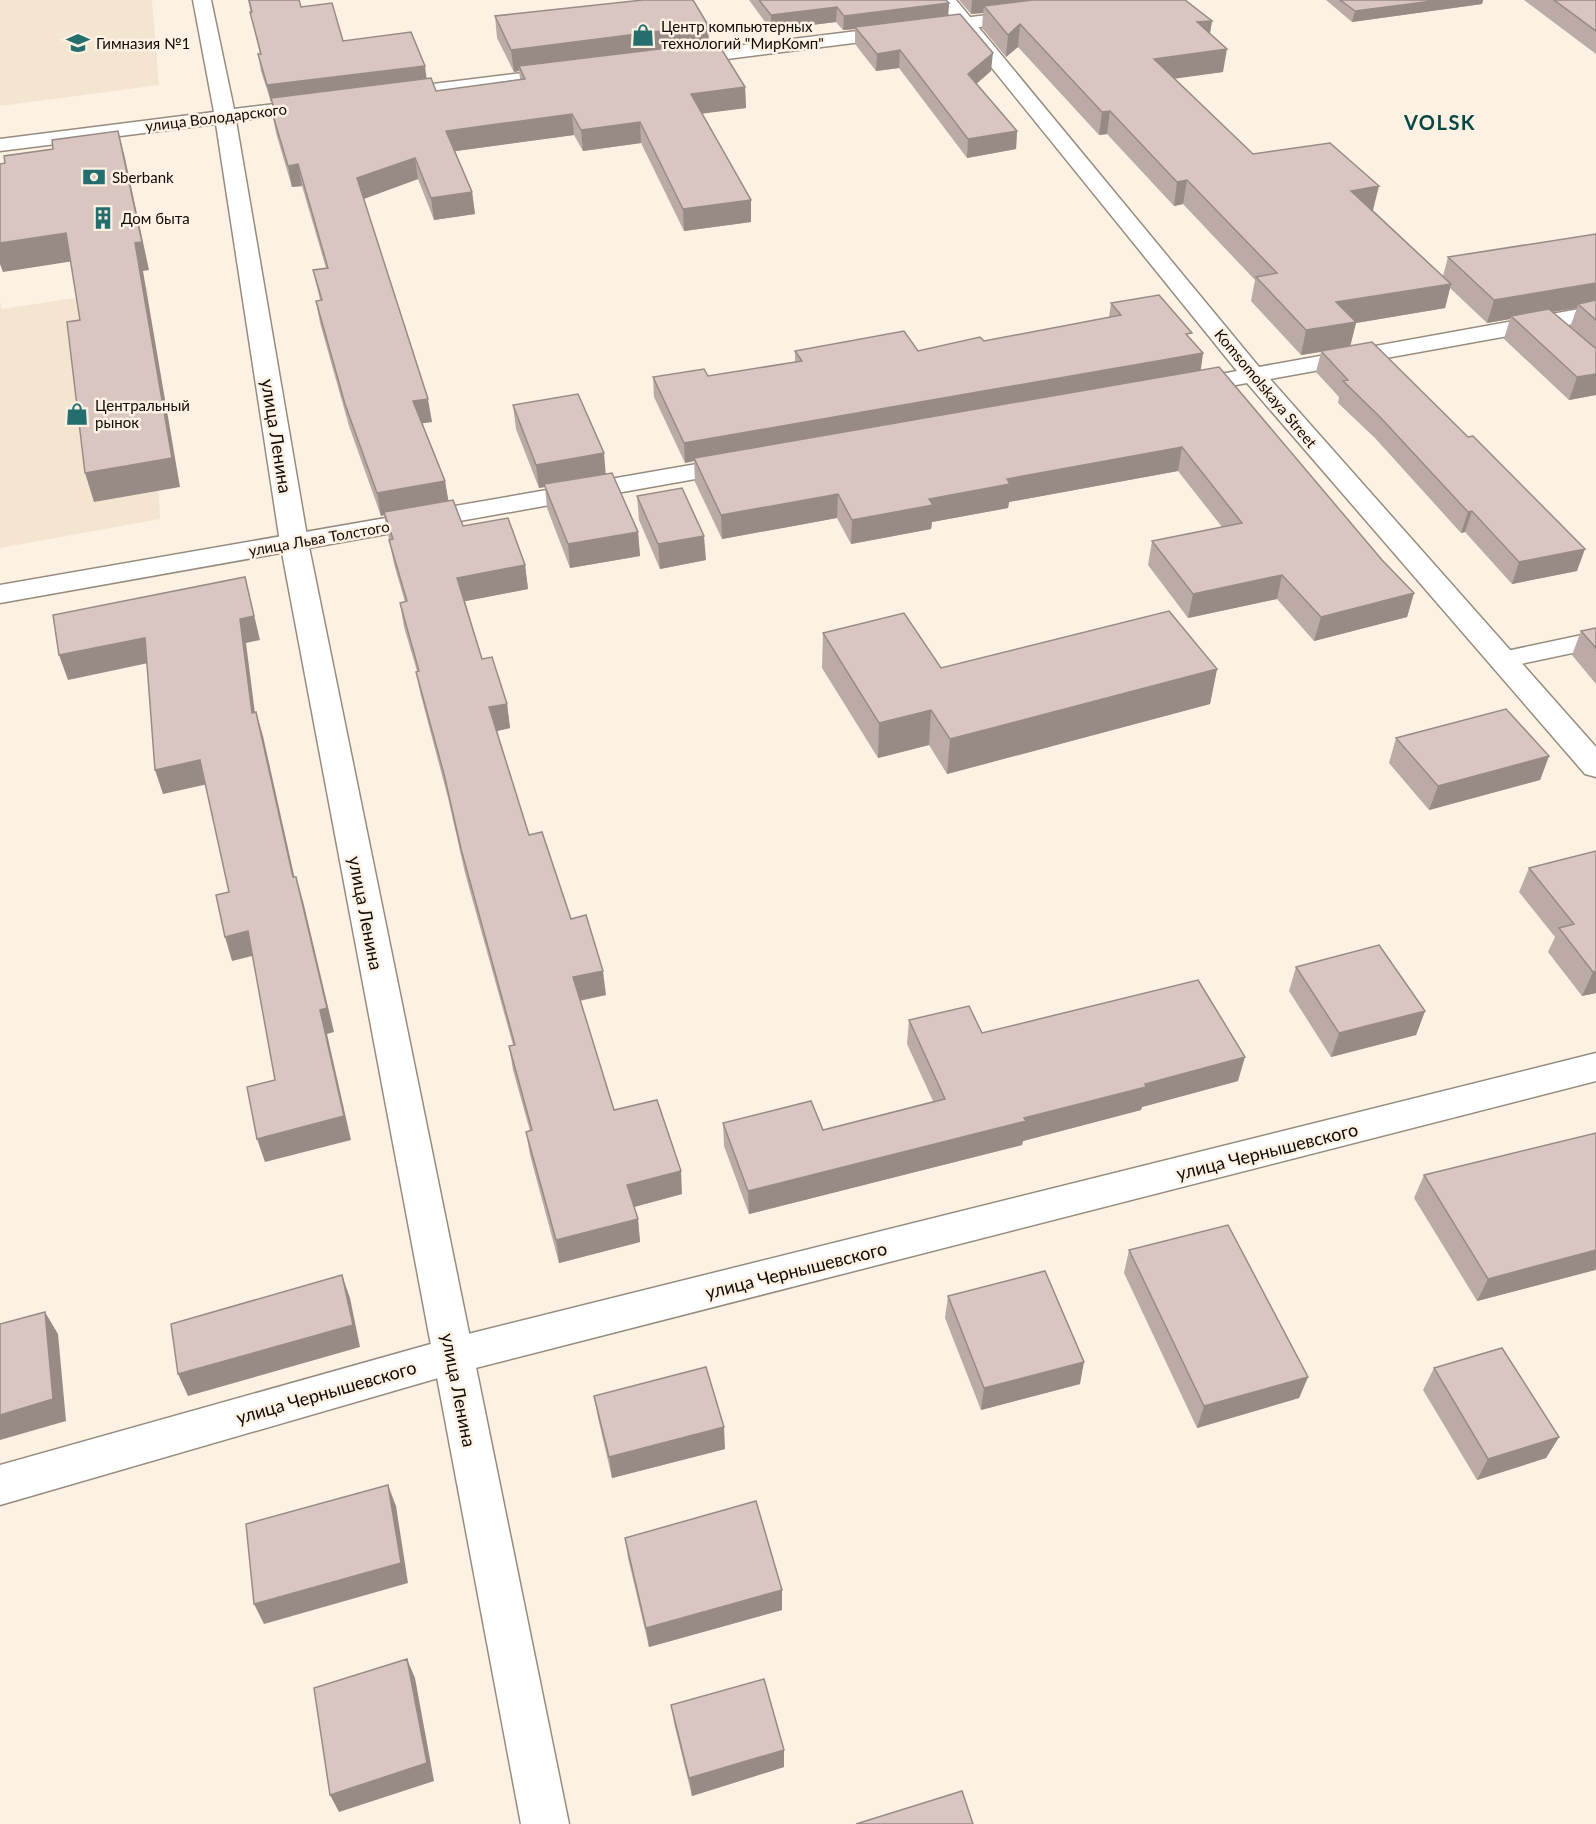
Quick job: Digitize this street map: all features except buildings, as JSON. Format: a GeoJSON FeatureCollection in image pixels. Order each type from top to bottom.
{"type":"FeatureCollection","features":[{"type":"Feature","properties":{"kind":"street","name":"улица Ленина"},"geometry":{"type":"LineString","coordinates":[[202,0],[225,116],[294,542],[545,1824]]}},
{"type":"Feature","properties":{"kind":"street","name":"Komsomolskaya Street"},"geometry":{"type":"LineString","coordinates":[[946,0],[1253,375],[1596,767]]}},
{"type":"Feature","properties":{"kind":"street"},"geometry":{"type":"LineString","coordinates":[[661,62],[1045,13]]}},
{"type":"Feature","properties":{"kind":"street"},"geometry":{"type":"LineString","coordinates":[[378,97],[578,72]]}},
{"type":"Feature","properties":{"kind":"street","name":"улица Володарского"},"geometry":{"type":"LineString","coordinates":[[0,145],[331,103]]}},
{"type":"Feature","properties":{"kind":"street"},"geometry":{"type":"LineString","coordinates":[[1159,391],[1556,329],[1596,313]]}},
{"type":"Feature","properties":{"kind":"street","name":"улица Льва Толстого"},"geometry":{"type":"LineString","coordinates":[[0,594],[762,461]]}},
{"type":"Feature","properties":{"kind":"street","name":"улица Чернышевского"},"geometry":{"type":"LineString","coordinates":[[0,1485],[452,1356],[1596,1068]]}},
{"type":"Feature","properties":{"kind":"lane"},"geometry":{"type":"LineString","coordinates":[[1502,660],[1596,640]]}},
{"type":"Feature","properties":{"kind":"shaded area","name":"Гимназия №1"},"geometry":{"type":"Polygon","coordinates":[[[0,0],[152,0],[159,85],[0,106],[0,0]]]}},
{"type":"Feature","properties":{"kind":"shaded area","name":"Центральный рынок"},"geometry":{"type":"Polygon","coordinates":[[[148,287],[160,519],[0,548],[0,302],[2,309],[148,287]]]}},
{"type":"Feature","properties":{"kind":"place","name":"Центр компьютерных технологий \"МирКомп\""},"geometry":{"type":"Point","coordinates":[643,35]}},
{"type":"Feature","properties":{"kind":"place","name":"Гимназия №1"},"geometry":{"type":"Point","coordinates":[78,43]}},
{"type":"Feature","properties":{"kind":"place","name":"Sberbank"},"geometry":{"type":"Point","coordinates":[94,177]}},
{"type":"Feature","properties":{"kind":"place","name":"Дом быта"},"geometry":{"type":"Point","coordinates":[103,218]}},
{"type":"Feature","properties":{"kind":"place","name":"Центральный рынок"},"geometry":{"type":"Point","coordinates":[77,414]}},
{"type":"Feature","properties":{"kind":"district","name":"VOLSK"},"geometry":{"type":"Point","coordinates":[1440,122]}}]}
